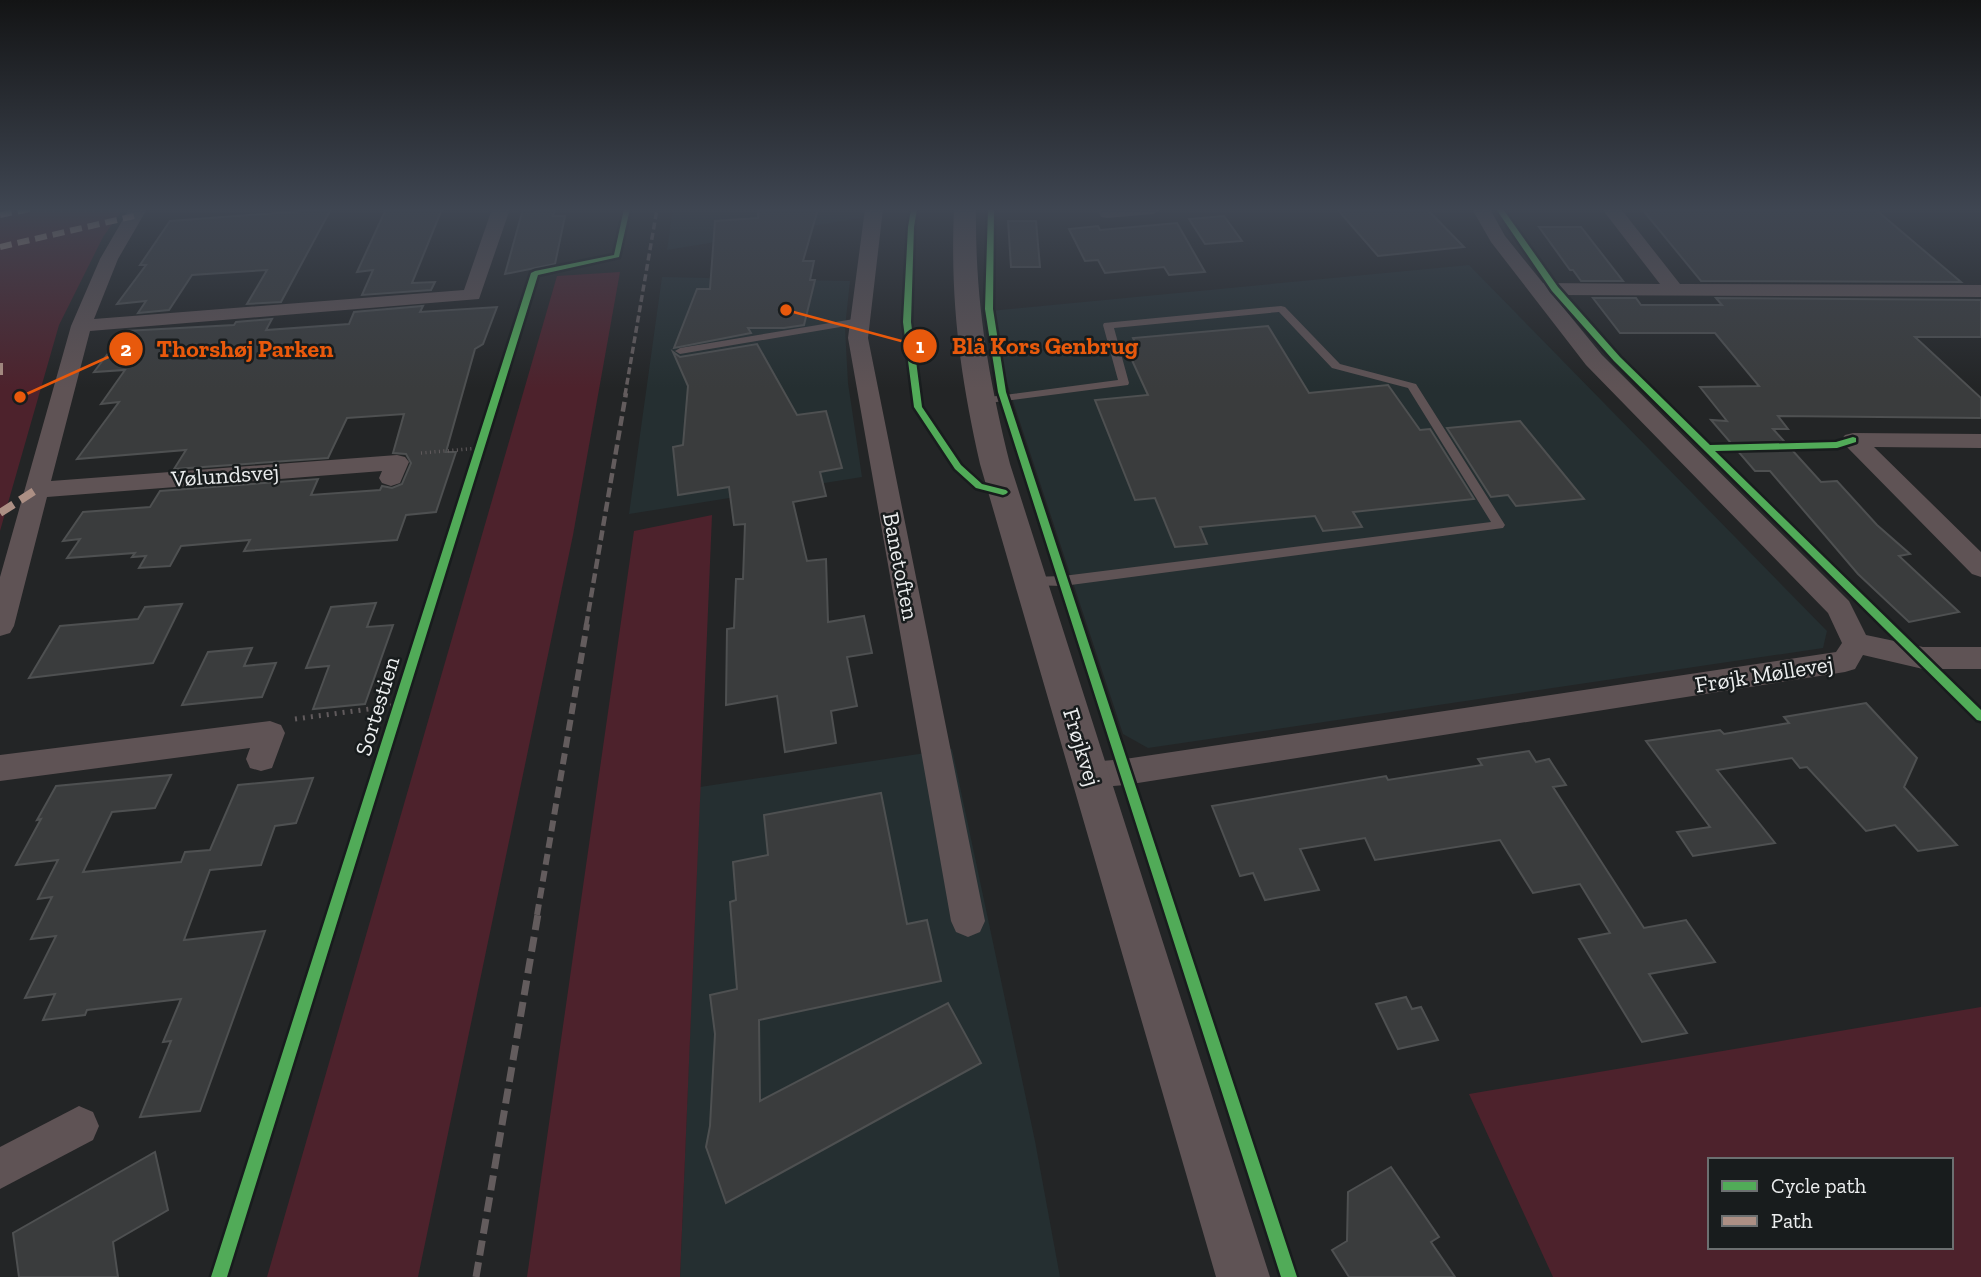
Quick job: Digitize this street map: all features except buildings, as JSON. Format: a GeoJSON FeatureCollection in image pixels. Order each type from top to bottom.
{"type":"FeatureCollection","features":[{"type":"Feature","properties":{"kind":"street"},"geometry":{"type":"LineString","coordinates":[[0,626],[81,326],[104,269]]}},
{"type":"Feature","properties":{"kind":"street"},"geometry":{"type":"LineString","coordinates":[[81,326],[472,295],[481,269]]}},
{"type":"Feature","properties":{"kind":"street","name":"Banetoften"},"geometry":{"type":"LineString","coordinates":[[867,269],[858,338],[968,921]]}},
{"type":"Feature","properties":{"kind":"street","name":"Frøjkvej"},"geometry":{"type":"LineString","coordinates":[[965,269],[970,353],[1003,492],[1243,1277]]}},
{"type":"Feature","properties":{"kind":"street","name":"Frøjk Møllevej"},"geometry":{"type":"LineString","coordinates":[[1090,775],[1125,772],[1846,661],[1856,643],[1839,608],[1594,360],[1520,269]]}},
{"type":"Feature","properties":{"kind":"street"},"geometry":{"type":"LineString","coordinates":[[1658,269],[1674,289]]}},
{"type":"Feature","properties":{"kind":"street"},"geometry":{"type":"LineString","coordinates":[[1536,289],[1981,291]]}},
{"type":"Feature","properties":{"kind":"street"},"geometry":{"type":"LineString","coordinates":[[1981,441],[1853,440],[1981,568]]}},
{"type":"Feature","properties":{"kind":"street","name":"Vølundsvej"},"geometry":{"type":"LineString","coordinates":[[36,490],[394,470]]}},
{"type":"Feature","properties":{"kind":"street"},"geometry":{"type":"LineString","coordinates":[[1856,643],[1923,658],[1981,658]]}},
{"type":"Feature","properties":{"kind":"street"},"geometry":{"type":"LineString","coordinates":[[0,768],[265,746]]}},
{"type":"Feature","properties":{"kind":"street"},"geometry":{"type":"LineString","coordinates":[[0,1169],[79,1126]]}},
{"type":"Feature","properties":{"kind":"lane"},"geometry":{"type":"LineString","coordinates":[[981,401],[1124,383],[1108,325],[1281,309],[1336,366],[1412,386],[1499,525],[1063,581],[1031,582]]}},
{"type":"Feature","properties":{"kind":"lane"},"geometry":{"type":"LineString","coordinates":[[680,351],[860,321]]}},
{"type":"Feature","properties":{"kind":"path"},"geometry":{"type":"LineString","coordinates":[[476,461],[484,435]]}},
{"type":"Feature","properties":{"kind":"path"},"geometry":{"type":"LineString","coordinates":[[394,470],[419,453],[480,448]]}},
{"type":"Feature","properties":{"kind":"path"},"geometry":{"type":"LineString","coordinates":[[265,746],[298,717],[399,705]]}},
{"type":"Feature","properties":{"kind":"shaded area"},"geometry":{"type":"Polygon","coordinates":[[[0,269],[87,269],[59,325],[0,531],[0,269]]]}},
{"type":"Feature","properties":{"kind":"shaded area"},"geometry":{"type":"Polygon","coordinates":[[[1432,269],[1473,269],[1827,631],[1823,648],[1148,748],[1123,734],[1008,386],[990,311],[1432,269]]]}},
{"type":"Feature","properties":{"kind":"shaded area"},"geometry":{"type":"Polygon","coordinates":[[[620,272],[573,535],[418,1277],[267,1277],[557,276],[620,272]]]}},
{"type":"Feature","properties":{"kind":"shaded area"},"geometry":{"type":"Polygon","coordinates":[[[662,277],[850,281],[845,328],[848,383],[862,477],[629,514],[662,277]]]}},
{"type":"Feature","properties":{"kind":"shaded area"},"geometry":{"type":"Polygon","coordinates":[[[712,515],[680,1277],[527,1277],[634,531],[712,515]]]}},
{"type":"Feature","properties":{"kind":"shaded area"},"geometry":{"type":"Polygon","coordinates":[[[952,749],[1035,1141],[1060,1277],[680,1277],[700,787],[952,749]]]}},
{"type":"Feature","properties":{"kind":"shaded area"},"geometry":{"type":"Polygon","coordinates":[[[1981,1007],[1981,1277],[1553,1277],[1469,1094],[1981,1007]]]}},
{"type":"Feature","properties":{"kind":"railway"},"geometry":{"type":"LineString","coordinates":[[625,395],[647,269]]}},
{"type":"Feature","properties":{"kind":"railway"},"geometry":{"type":"LineString","coordinates":[[586,626],[626,393]]}},
{"type":"Feature","properties":{"kind":"railway"},"geometry":{"type":"LineString","coordinates":[[537,915],[587,624]]}},
{"type":"Feature","properties":{"kind":"railway"},"geometry":{"type":"LineString","coordinates":[[476,1277],[538,914]]}},
{"type":"Feature","properties":{"kind":"marked path"},"geometry":{"type":"LineString","coordinates":[[0,363],[0,377]]}},
{"type":"Feature","properties":{"kind":"marked path"},"geometry":{"type":"LineString","coordinates":[[0,513],[36,490]]}},
{"type":"Feature","properties":{"kind":"cycle path","name":"Sortestien"},"geometry":{"type":"LineString","coordinates":[[219,1277],[535,273],[556,269]]}},
{"type":"Feature","properties":{"kind":"cycle path"},"geometry":{"type":"LineString","coordinates":[[909,269],[907,322],[918,407],[958,467],[979,486],[1003,492]]}},
{"type":"Feature","properties":{"kind":"cycle path"},"geometry":{"type":"LineString","coordinates":[[990,269],[989,309],[1002,392],[1289,1277]]}},
{"type":"Feature","properties":{"kind":"cycle path"},"geometry":{"type":"LineString","coordinates":[[1541,269],[1555,289],[1617,359],[1981,717]]}},
{"type":"Feature","properties":{"kind":"cycle path"},"geometry":{"type":"LineString","coordinates":[[1708,448],[1837,445],[1853,440]]}},
{"type":"Feature","properties":{"kind":"place","name":"Blå Kors Genbrug"},"geometry":{"type":"Point","coordinates":[786,310]}},
{"type":"Feature","properties":{"kind":"place","name":"Thorshøj Parken"},"geometry":{"type":"Point","coordinates":[20,397]}}]}
